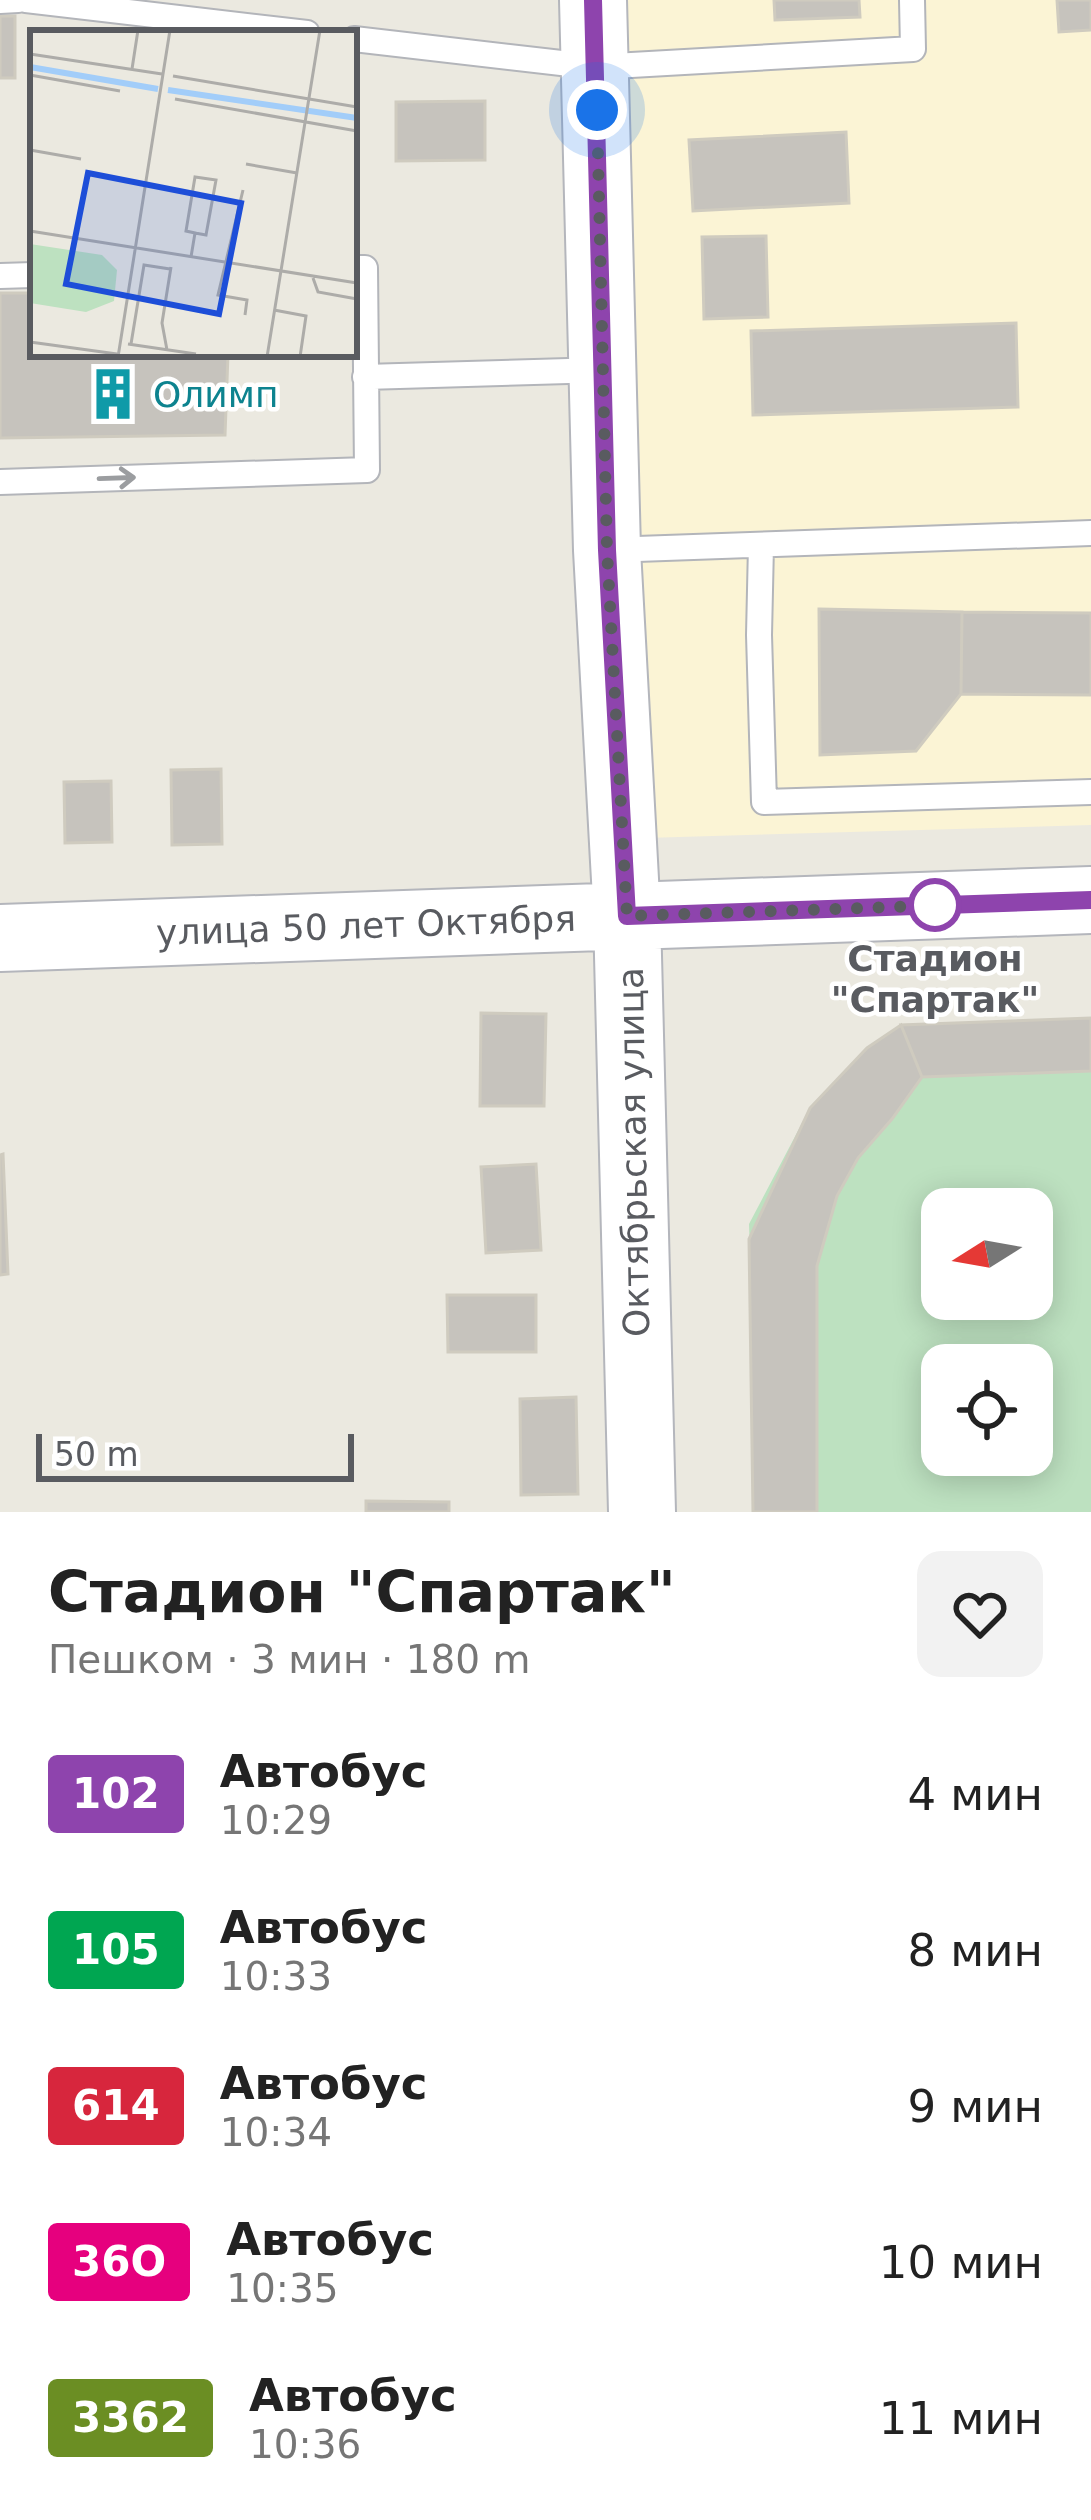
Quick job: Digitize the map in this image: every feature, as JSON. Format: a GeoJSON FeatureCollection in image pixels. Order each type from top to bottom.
{"type":"FeatureCollection","features":[{"type":"Feature","properties":{"kind":"main road","name":"Октябрьская улица"},"geometry":{"type":"LineString","coordinates":[[593,0],[607,550],[627,916],[642,1512]]}},
{"type":"Feature","properties":{"kind":"main road","name":"улица 50 лет Октября"},"geometry":{"type":"LineString","coordinates":[[0,938],[1091,900]]}},
{"type":"Feature","properties":{"kind":"lane"},"geometry":{"type":"LineString","coordinates":[[357,38],[596,67],[913,49],[912,0]]}},
{"type":"Feature","properties":{"kind":"lane"},"geometry":{"type":"LineString","coordinates":[[0,1],[281,30]]}},
{"type":"Feature","properties":{"kind":"lane"},"geometry":{"type":"LineString","coordinates":[[0,482],[368,470],[365,268],[357,268]]}},
{"type":"Feature","properties":{"kind":"lane"},"geometry":{"type":"LineString","coordinates":[[0,276],[30,275]]}},
{"type":"Feature","properties":{"kind":"lane"},"geometry":{"type":"LineString","coordinates":[[365,377],[603,370]]}},
{"type":"Feature","properties":{"kind":"lane"},"geometry":{"type":"LineString","coordinates":[[607,550],[1091,533]]}},
{"type":"Feature","properties":{"kind":"lane"},"geometry":{"type":"LineString","coordinates":[[761,545],[764,802],[1091,792]]}},
{"type":"Feature","properties":{"kind":"shaded area"},"geometry":{"type":"Polygon","coordinates":[[[618,0],[1091,0],[1091,825],[645,838],[618,0]]]}},
{"type":"Feature","properties":{"kind":"green space"},"geometry":{"type":"Polygon","coordinates":[[[1091,1026],[1091,1512],[759,1512],[749,1224],[810,1108],[867,1048],[968,1033],[1091,1026]]]}},
{"type":"Feature","properties":{"kind":"building"},"geometry":{"type":"Polygon","coordinates":[[[774,0],[859,0],[860,17],[775,20],[774,0]]]}},
{"type":"Feature","properties":{"kind":"building"},"geometry":{"type":"Polygon","coordinates":[[[1057,0],[1091,0],[1091,30],[1059,32],[1057,0]]]}},
{"type":"Feature","properties":{"kind":"building"},"geometry":{"type":"Polygon","coordinates":[[[0,16],[15,16],[15,78],[0,78],[0,16]]]}},
{"type":"Feature","properties":{"kind":"building"},"geometry":{"type":"Polygon","coordinates":[[[485,101],[485,160],[396,161],[396,102],[485,101]]]}},
{"type":"Feature","properties":{"kind":"building"},"geometry":{"type":"Polygon","coordinates":[[[846,132],[849,203],[693,211],[689,140],[846,132]]]}},
{"type":"Feature","properties":{"kind":"building"},"geometry":{"type":"Polygon","coordinates":[[[766,236],[768,317],[704,319],[702,237],[766,236]]]}},
{"type":"Feature","properties":{"kind":"building","name":"Олимп"},"geometry":{"type":"Polygon","coordinates":[[[0,293],[30,293],[30,357],[228,357],[225,435],[0,438],[0,293]]]}},
{"type":"Feature","properties":{"kind":"building"},"geometry":{"type":"Polygon","coordinates":[[[1016,323],[1018,407],[753,415],[751,331],[1016,323]]]}},
{"type":"Feature","properties":{"kind":"building"},"geometry":{"type":"Polygon","coordinates":[[[819,609],[962,612],[961,694],[916,751],[820,755],[819,609]]]}},
{"type":"Feature","properties":{"kind":"building"},"geometry":{"type":"Polygon","coordinates":[[[962,612],[1091,613],[1091,695],[961,694],[962,612]]]}},
{"type":"Feature","properties":{"kind":"building"},"geometry":{"type":"Polygon","coordinates":[[[221,769],[222,844],[172,845],[171,770],[221,769]]]}},
{"type":"Feature","properties":{"kind":"building"},"geometry":{"type":"Polygon","coordinates":[[[111,781],[112,842],[65,843],[64,782],[111,781]]]}},
{"type":"Feature","properties":{"kind":"building"},"geometry":{"type":"Polygon","coordinates":[[[481,1013],[546,1014],[544,1106],[480,1106],[481,1013]]]}},
{"type":"Feature","properties":{"kind":"building"},"geometry":{"type":"Polygon","coordinates":[[[1091,1018],[1091,1071],[922,1077],[901,1025],[1091,1018]]]}},
{"type":"Feature","properties":{"kind":"building"},"geometry":{"type":"Polygon","coordinates":[[[901,1025],[922,1077],[858,1158],[837,1196],[817,1266],[817,1512],[753,1512],[749,1239],[810,1108],[867,1048],[901,1025]]]}},
{"type":"Feature","properties":{"kind":"building"},"geometry":{"type":"Polygon","coordinates":[[[0,1155],[8,1274],[0,1275],[0,1155]]]}},
{"type":"Feature","properties":{"kind":"building"},"geometry":{"type":"Polygon","coordinates":[[[536,1164],[541,1250],[486,1253],[481,1167],[536,1164]]]}},
{"type":"Feature","properties":{"kind":"building"},"geometry":{"type":"Polygon","coordinates":[[[447,1295],[536,1295],[536,1352],[448,1352],[447,1295]]]}},
{"type":"Feature","properties":{"kind":"building"},"geometry":{"type":"Polygon","coordinates":[[[576,1397],[578,1494],[521,1495],[520,1399],[576,1397]]]}},
{"type":"Feature","properties":{"kind":"building"},"geometry":{"type":"Polygon","coordinates":[[[366,1501],[449,1502],[449,1512],[366,1512],[366,1501]]]}},
{"type":"Feature","properties":{"kind":"bus line","name":"102"},"geometry":{"type":"LineString","coordinates":[[593,0],[607,550],[627,916],[1091,900]]}},
{"type":"Feature","properties":{"kind":"place","name":"Олимп"},"geometry":{"type":"Point","coordinates":[113,394]}},
{"type":"Feature","properties":{"kind":"place","name":"Стадион \"Спартак\""},"geometry":{"type":"Point","coordinates":[935,905]}},
{"type":"Feature","properties":{"kind":"route"},"geometry":{"type":"LineString","coordinates":[[597,110],[607,550],[627,916],[953,905],[935,905]]}}]}
